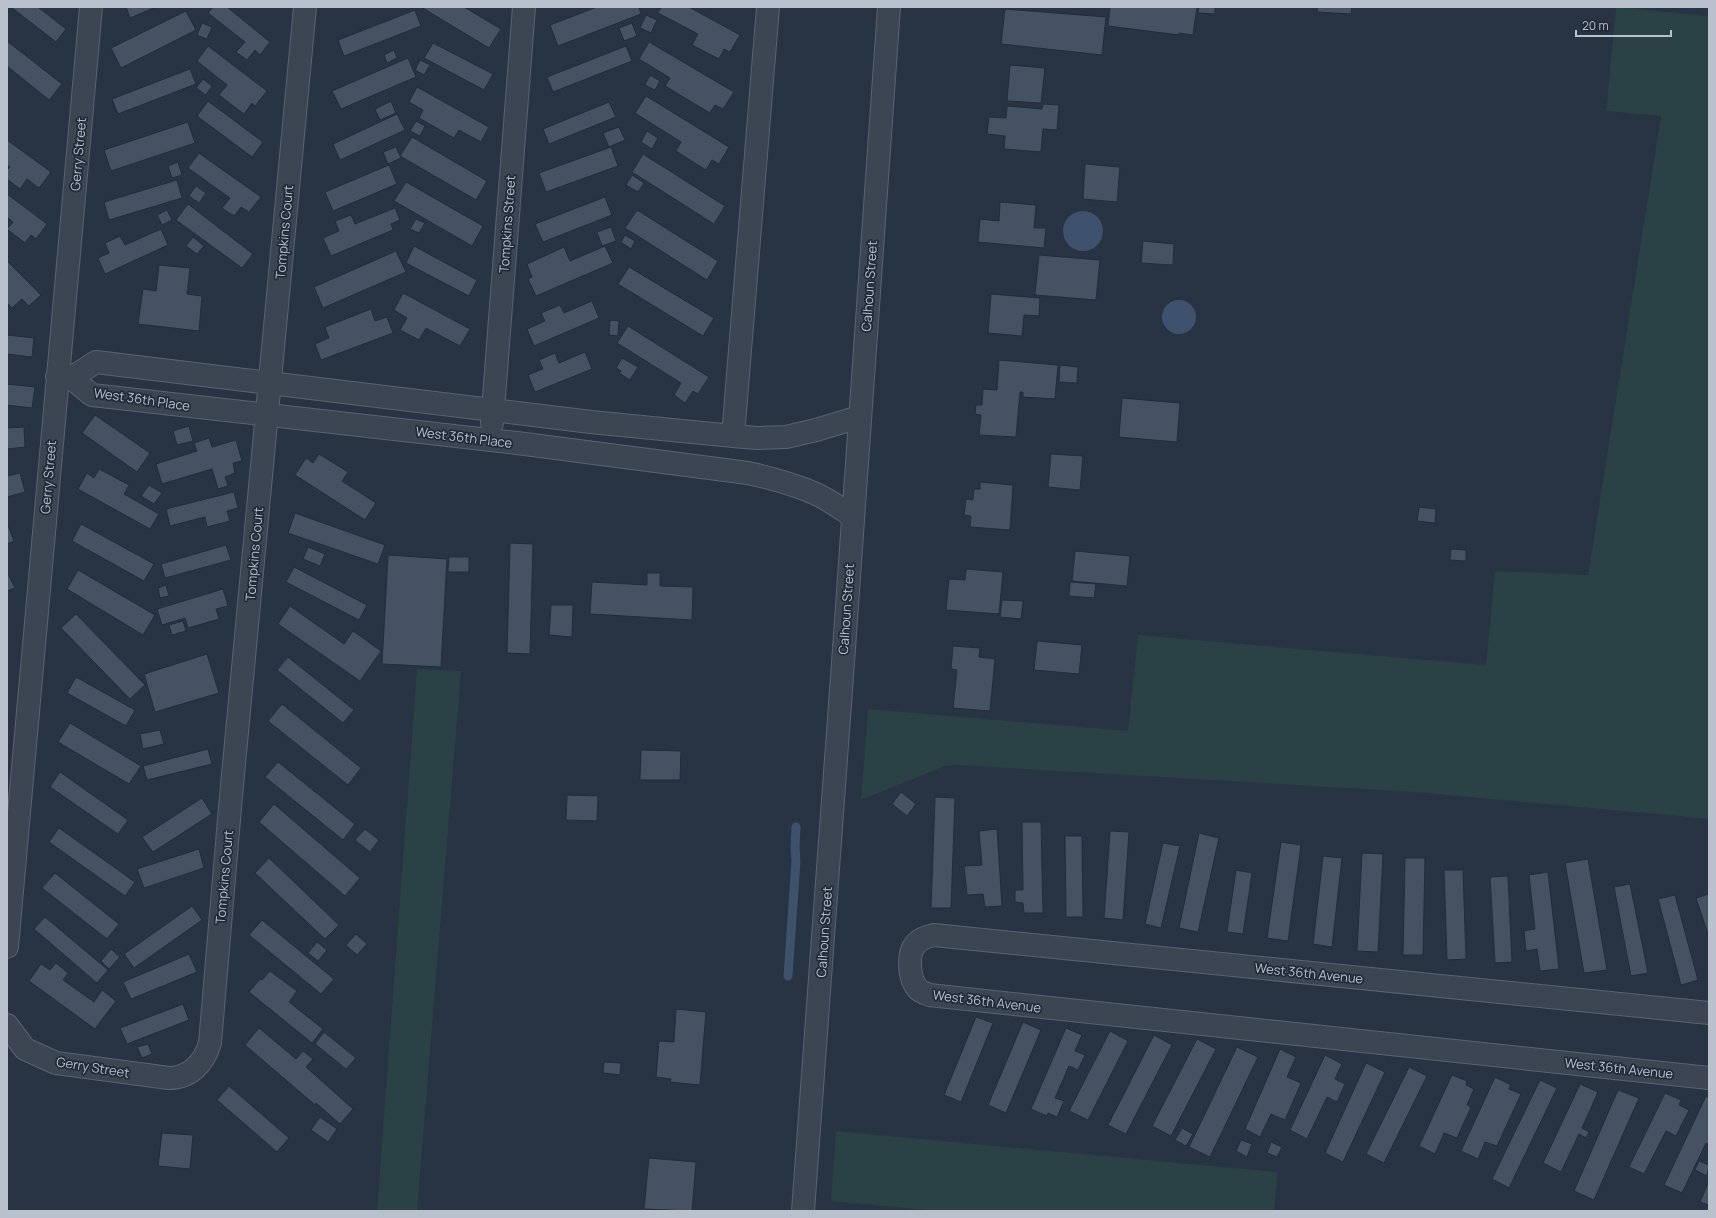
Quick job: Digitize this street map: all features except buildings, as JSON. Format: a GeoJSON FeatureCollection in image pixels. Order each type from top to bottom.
{"type":"FeatureCollection","features":[{"type":"Feature","properties":{"kind":"street","name":"Gerry Street"},"geometry":{"type":"LineString","coordinates":[[7,947],[64,378],[91,7]]}},
{"type":"Feature","properties":{"kind":"street","name":"Tompkins Court"},"geometry":{"type":"LineString","coordinates":[[169,1078],[182,1076],[198,1066],[203,1060],[210,1043],[231,796],[306,7]]}},
{"type":"Feature","properties":{"kind":"street","name":"Tompkins Street"},"geometry":{"type":"LineString","coordinates":[[490,440],[524,7]]}},
{"type":"Feature","properties":{"kind":"street"},"geometry":{"type":"LineString","coordinates":[[733,436],[768,7]]}},
{"type":"Feature","properties":{"kind":"street","name":"Calhoun Street"},"geometry":{"type":"LineString","coordinates":[[803,1211],[826,922],[852,516],[889,7]]}},
{"type":"Feature","properties":{"kind":"street","name":"West 36th Place"},"geometry":{"type":"LineString","coordinates":[[64,378],[96,362],[493,410],[757,438],[786,437],[859,417]]}},
{"type":"Feature","properties":{"kind":"street","name":"West 36th Place"},"geometry":{"type":"LineString","coordinates":[[64,378],[92,395],[490,440],[748,473],[804,489],[827,500],[852,516]]}},
{"type":"Feature","properties":{"kind":"street","name":"West 36th Avenue"},"geometry":{"type":"LineString","coordinates":[[1709,1013],[934,934],[922,939],[914,946],[911,958],[911,971],[918,990],[929,995],[1709,1078]]}},
{"type":"Feature","properties":{"kind":"street","name":"Gerry Street"},"geometry":{"type":"LineString","coordinates":[[7,1025],[25,1049],[56,1063],[169,1078]]}},
{"type":"Feature","properties":{"kind":"green space"},"geometry":{"type":"Polygon","coordinates":[[[1616,7],[1709,16],[1709,819],[1415,792],[958,765],[945,766],[861,800],[868,709],[1128,731],[1138,635],[1486,665],[1495,571],[1588,575],[1661,116],[1606,111],[1616,7]]]}},
{"type":"Feature","properties":{"kind":"green space"},"geometry":{"type":"Polygon","coordinates":[[[417,669],[461,671],[417,1211],[377,1211],[417,669]]]}},
{"type":"Feature","properties":{"kind":"green space"},"geometry":{"type":"Polygon","coordinates":[[[836,1131],[1278,1172],[1274,1211],[937,1211],[831,1201],[836,1131]]]}},
{"type":"Feature","properties":{"kind":"water"},"geometry":{"type":"Polygon","coordinates":[[[1083,211],[1091,213],[1097,217],[1101,223],[1103,231],[1101,239],[1097,245],[1091,249],[1083,251],[1075,249],[1069,245],[1065,239],[1063,231],[1065,223],[1069,217],[1075,213],[1083,211]]]}},
{"type":"Feature","properties":{"kind":"water"},"geometry":{"type":"Polygon","coordinates":[[[1176,300],[1182,300],[1186,301],[1193,307],[1196,317],[1195,324],[1189,331],[1182,334],[1176,334],[1172,333],[1165,327],[1162,320],[1162,314],[1163,310],[1169,303],[1176,300]]]}},
{"type":"Feature","properties":{"kind":"waterway"},"geometry":{"type":"LineString","coordinates":[[788,976],[796,861],[796,827]]}}]}
